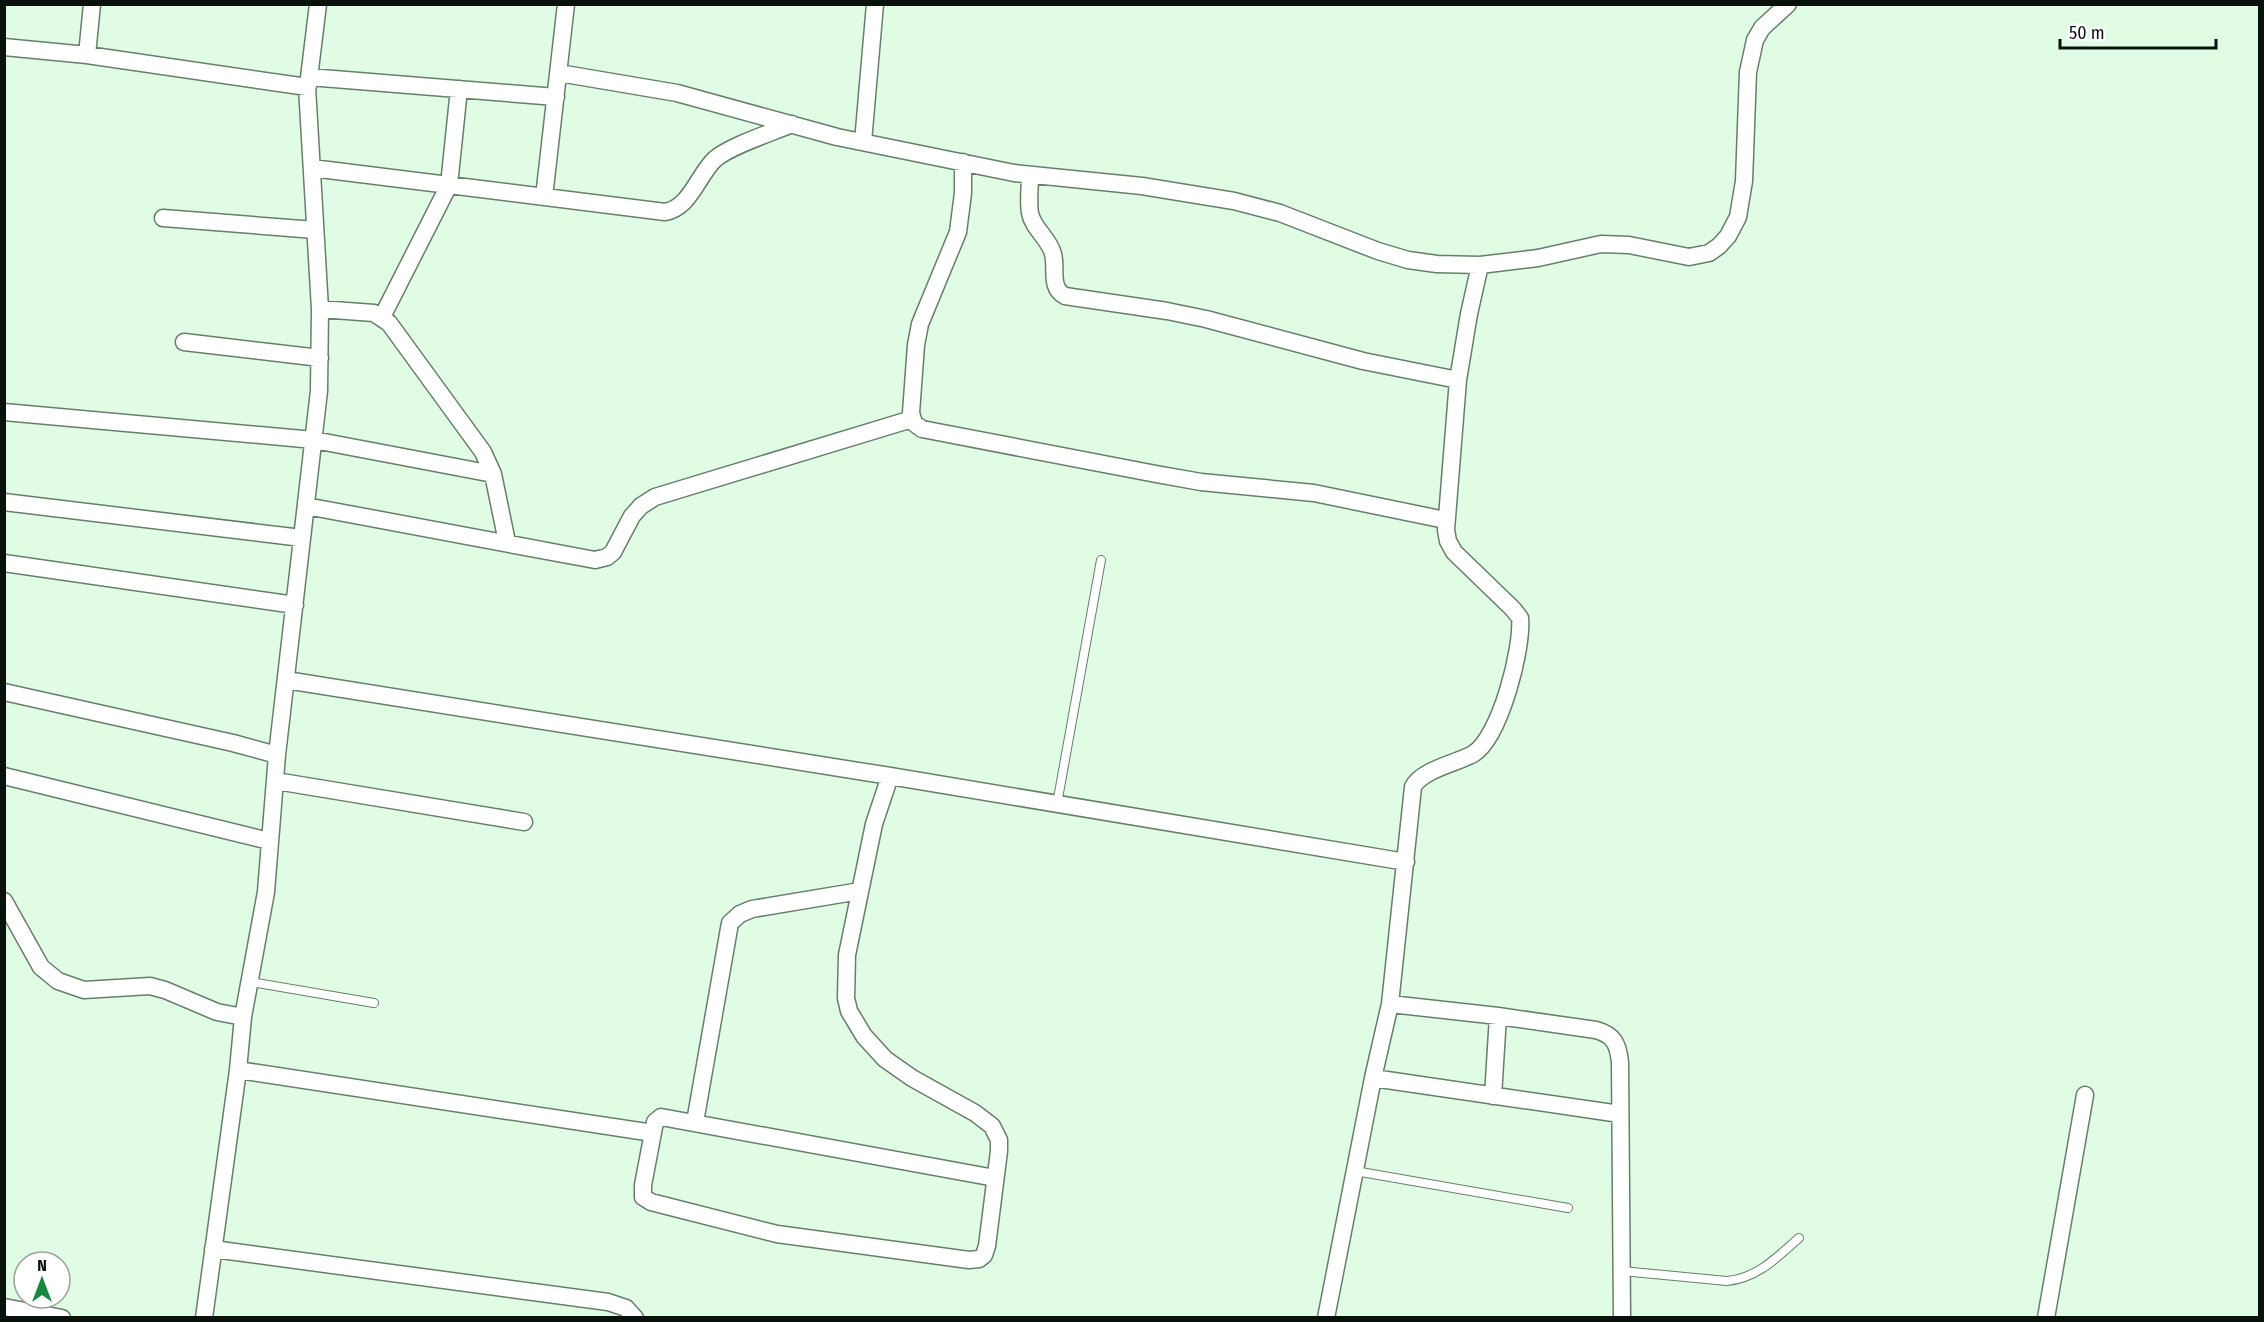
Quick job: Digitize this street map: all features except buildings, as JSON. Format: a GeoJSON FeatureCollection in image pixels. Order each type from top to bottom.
{"type":"FeatureCollection","features":[{"type":"Feature","properties":{"kind":"street"},"geometry":{"type":"LineString","coordinates":[[87,55],[92,4]]}},
{"type":"Feature","properties":{"kind":"street"},"geometry":{"type":"LineString","coordinates":[[204,1317],[238,1070],[243,1017],[266,892],[277,755],[320,391],[320,309],[308,82],[318,4]]}},
{"type":"Feature","properties":{"kind":"street"},"geometry":{"type":"LineString","coordinates":[[544,196],[566,4]]}},
{"type":"Feature","properties":{"kind":"street"},"geometry":{"type":"LineString","coordinates":[[863,142],[875,4]]}},
{"type":"Feature","properties":{"kind":"street"},"geometry":{"type":"LineString","coordinates":[[559,73],[668,91],[863,142],[1030,175],[1142,186],[1234,201],[1280,213],[1378,251],[1408,260],[1480,266],[1538,258],[1601,244],[1629,245],[1689,257],[1709,253],[1719,246],[1728,236],[1738,217],[1744,181],[1748,72],[1751,54],[1762,28],[1788,4]]}},
{"type":"Feature","properties":{"kind":"street"},"geometry":{"type":"LineString","coordinates":[[4,47],[308,82],[459,89],[556,97]]}},
{"type":"Feature","properties":{"kind":"street"},"geometry":{"type":"LineString","coordinates":[[382,317],[450,185],[459,89]]}},
{"type":"Feature","properties":{"kind":"street"},"geometry":{"type":"LineString","coordinates":[[312,168],[656,212],[671,211],[684,201],[707,169],[723,153],[792,124]]}},
{"type":"Feature","properties":{"kind":"street"},"geometry":{"type":"LineString","coordinates":[[963,162],[962,204],[958,232],[918,332],[911,406],[912,419],[916,426],[1156,474],[1314,494],[1445,520]]}},
{"type":"Feature","properties":{"kind":"street"},"geometry":{"type":"LineString","coordinates":[[1030,175],[1031,218],[1051,247],[1056,287],[1060,294],[1186,315],[1363,362],[1458,381]]}},
{"type":"Feature","properties":{"kind":"street"},"geometry":{"type":"LineString","coordinates":[[163,218],[315,230]]}},
{"type":"Feature","properties":{"kind":"street"},"geometry":{"type":"LineString","coordinates":[[1326,1317],[1373,1078],[1390,1004],[1415,782],[1423,776],[1473,754],[1486,742],[1511,684],[1520,623],[1520,618],[1513,609],[1454,552],[1448,541],[1445,520],[1458,381],[1480,266]]}},
{"type":"Feature","properties":{"kind":"street"},"geometry":{"type":"LineString","coordinates":[[320,309],[362,311],[382,317],[389,323],[476,440],[493,474],[507,542]]}},
{"type":"Feature","properties":{"kind":"street"},"geometry":{"type":"LineString","coordinates":[[184,342],[320,358]]}},
{"type":"Feature","properties":{"kind":"street"},"geometry":{"type":"LineString","coordinates":[[4,412],[314,440],[493,474]]}},
{"type":"Feature","properties":{"kind":"street"},"geometry":{"type":"LineString","coordinates":[[306,506],[507,542],[585,559],[602,559],[613,552],[632,516],[641,506],[655,497],[912,419]]}},
{"type":"Feature","properties":{"kind":"street"},"geometry":{"type":"LineString","coordinates":[[4,502],[302,538]]}},
{"type":"Feature","properties":{"kind":"street"},"geometry":{"type":"LineString","coordinates":[[4,563],[294,605]]}},
{"type":"Feature","properties":{"kind":"street"},"geometry":{"type":"LineString","coordinates":[[286,680],[890,776],[1406,862]]}},
{"type":"Feature","properties":{"kind":"street"},"geometry":{"type":"LineString","coordinates":[[4,692],[277,755]]}},
{"type":"Feature","properties":{"kind":"street"},"geometry":{"type":"LineString","coordinates":[[4,776],[269,841]]}},
{"type":"Feature","properties":{"kind":"street"},"geometry":{"type":"LineString","coordinates":[[890,776],[874,824],[847,955],[846,998],[854,1023],[885,1059],[912,1078],[975,1113],[992,1126],[999,1140],[995,1178],[987,1246],[982,1258],[969,1260],[777,1233],[645,1200],[642,1190],[656,1119],[661,1117],[995,1178]]}},
{"type":"Feature","properties":{"kind":"street"},"geometry":{"type":"LineString","coordinates":[[276,781],[524,822]]}},
{"type":"Feature","properties":{"kind":"street"},"geometry":{"type":"LineString","coordinates":[[695,1122],[730,923],[740,914],[752,909],[860,891]]}},
{"type":"Feature","properties":{"kind":"street"},"geometry":{"type":"LineString","coordinates":[[4,901],[42,967],[58,981],[84,990],[150,986],[217,1012],[243,1017]]}},
{"type":"Feature","properties":{"kind":"street"},"geometry":{"type":"LineString","coordinates":[[1390,1004],[1596,1030],[1612,1036],[1619,1050],[1622,1317]]}},
{"type":"Feature","properties":{"kind":"street"},"geometry":{"type":"LineString","coordinates":[[1493,1096],[1498,1016]]}},
{"type":"Feature","properties":{"kind":"street"},"geometry":{"type":"LineString","coordinates":[[238,1070],[653,1133]]}},
{"type":"Feature","properties":{"kind":"street"},"geometry":{"type":"LineString","coordinates":[[1373,1078],[1620,1114]]}},
{"type":"Feature","properties":{"kind":"street"},"geometry":{"type":"LineString","coordinates":[[2046,1317],[2085,1095]]}},
{"type":"Feature","properties":{"kind":"street"},"geometry":{"type":"LineString","coordinates":[[213,1249],[608,1302],[626,1308],[635,1317]]}},
{"type":"Feature","properties":{"kind":"street"},"geometry":{"type":"LineString","coordinates":[[4,1307],[62,1317]]}},
{"type":"Feature","properties":{"kind":"lane"},"geometry":{"type":"LineString","coordinates":[[1057,804],[1101,560]]}},
{"type":"Feature","properties":{"kind":"lane"},"geometry":{"type":"LineString","coordinates":[[250,982],[374,1003]]}},
{"type":"Feature","properties":{"kind":"lane"},"geometry":{"type":"LineString","coordinates":[[1355,1171],[1568,1208]]}},
{"type":"Feature","properties":{"kind":"lane"},"geometry":{"type":"LineString","coordinates":[[1622,1271],[1727,1281],[1741,1280],[1754,1275],[1799,1238]]}}]}
